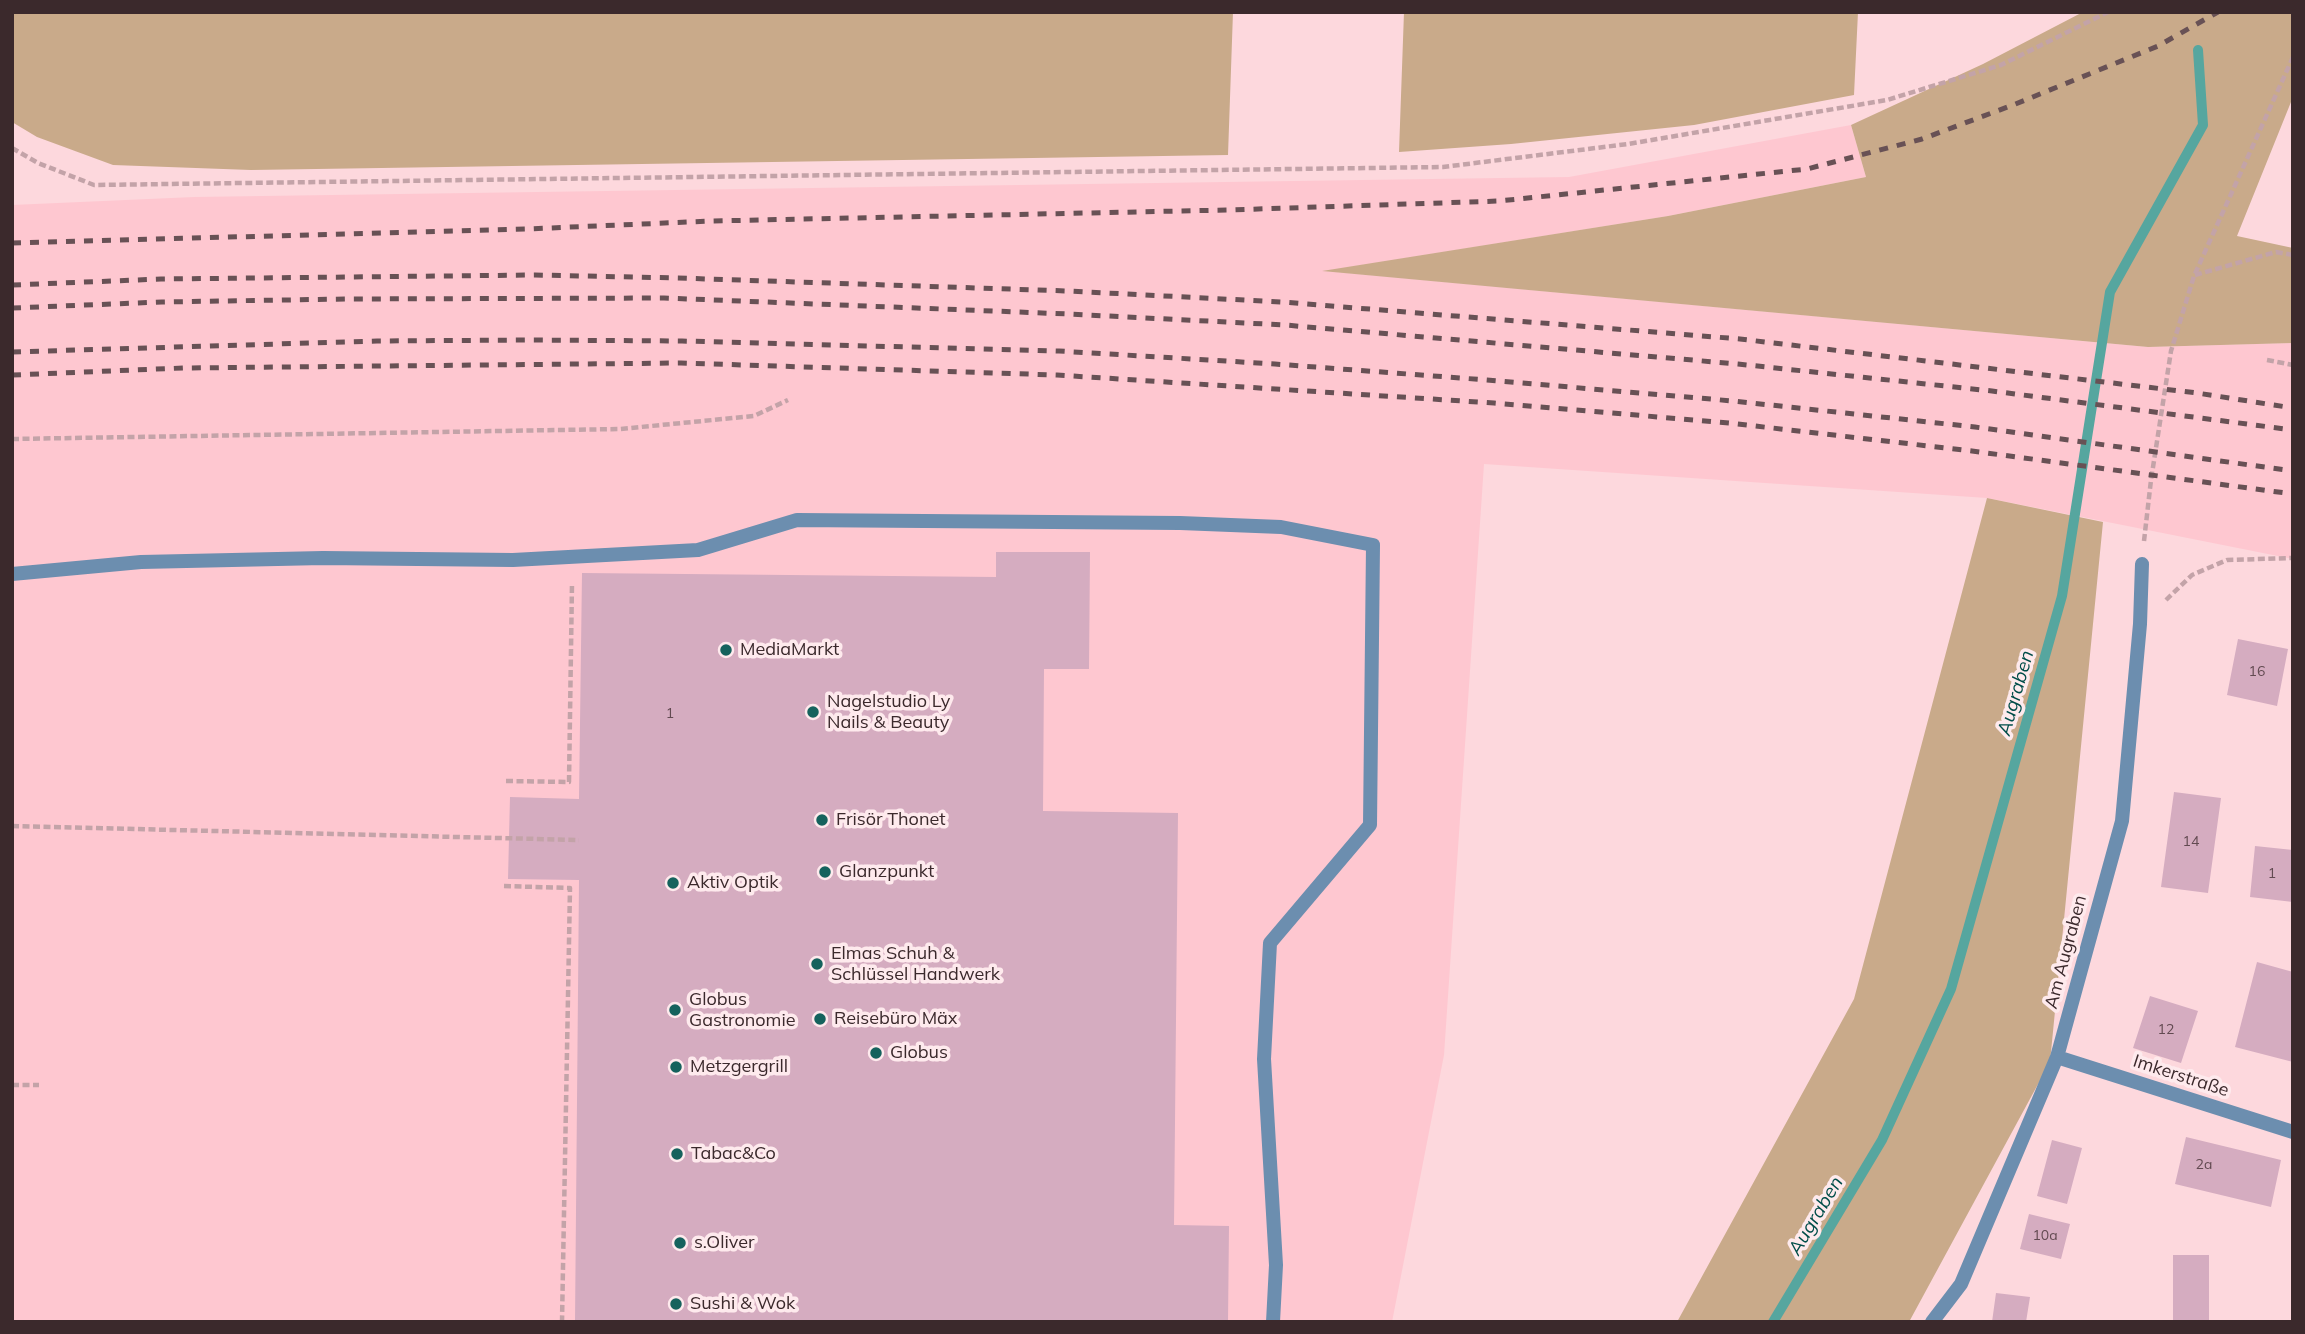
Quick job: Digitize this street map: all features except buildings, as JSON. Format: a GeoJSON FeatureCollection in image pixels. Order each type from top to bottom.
{"type":"FeatureCollection","features":[{"type":"Feature","properties":{"kind":"street"},"geometry":{"type":"LineString","coordinates":[[12,573],[141,562],[311,558],[513,560],[698,551],[797,520],[1180,523],[1281,527],[1373,545],[1370,825],[1270,943],[1264,1059],[1276,1265],[1273,1322]]}},
{"type":"Feature","properties":{"kind":"street","name":"Am Augraben"},"geometry":{"type":"LineString","coordinates":[[1932,1322],[1961,1284],[2057,1057],[2122,821],[2140,624],[2141,564]]}},
{"type":"Feature","properties":{"kind":"street","name":"Imkerstraße"},"geometry":{"type":"LineString","coordinates":[[2057,1057],[2293,1132]]}},
{"type":"Feature","properties":{"kind":"path"},"geometry":{"type":"LineString","coordinates":[[12,148],[38,163],[94,185],[1444,167],[1628,144],[1887,100],[2001,65],[2108,12]]}},
{"type":"Feature","properties":{"kind":"path"},"geometry":{"type":"LineString","coordinates":[[2141,564],[2171,351],[2194,276],[2293,57]]}},
{"type":"Feature","properties":{"kind":"path"},"geometry":{"type":"LineString","coordinates":[[2194,276],[2276,252],[2293,254]]}},
{"type":"Feature","properties":{"kind":"path"},"geometry":{"type":"LineString","coordinates":[[2267,360],[2293,365]]}},
{"type":"Feature","properties":{"kind":"path"},"geometry":{"type":"LineString","coordinates":[[12,439],[620,429],[754,415],[788,400]]}},
{"type":"Feature","properties":{"kind":"path"},"geometry":{"type":"LineString","coordinates":[[506,781],[569,782],[573,556]]}},
{"type":"Feature","properties":{"kind":"path"},"geometry":{"type":"LineString","coordinates":[[2140,624],[2192,575],[2227,560],[2293,558]]}},
{"type":"Feature","properties":{"kind":"path"},"geometry":{"type":"LineString","coordinates":[[12,826],[579,840]]}},
{"type":"Feature","properties":{"kind":"path"},"geometry":{"type":"LineString","coordinates":[[504,886],[570,888],[562,1322]]}},
{"type":"Feature","properties":{"kind":"path"},"geometry":{"type":"LineString","coordinates":[[12,1085],[38,1085]]}},
{"type":"Feature","properties":{"kind":"shaded area"},"geometry":{"type":"Polygon","coordinates":[[[12,12],[1233,12],[1228,155],[251,170],[113,165],[37,137],[12,122],[12,12]]]}},
{"type":"Feature","properties":{"kind":"shaded area"},"geometry":{"type":"Polygon","coordinates":[[[1404,12],[1858,12],[1854,95],[1694,125],[1511,144],[1399,152],[1404,12]]]}},
{"type":"Feature","properties":{"kind":"shaded area"},"geometry":{"type":"Polygon","coordinates":[[[2083,12],[2293,12],[2293,97],[2237,236],[2293,248],[2293,343],[2148,347],[1322,271],[1668,216],[1866,177],[1851,125],[1983,64],[2083,12]]]}},
{"type":"Feature","properties":{"kind":"shaded area"},"geometry":{"type":"Polygon","coordinates":[[[1851,125],[1866,177],[1668,216],[1326,271],[2148,347],[2293,343],[2293,559],[1987,498],[1484,464],[1444,1055],[1392,1322],[12,1322],[12,205],[194,197],[1569,177],[1851,125]]]}},
{"type":"Feature","properties":{"kind":"shaded area"},"geometry":{"type":"Polygon","coordinates":[[[1987,498],[2103,522],[2050,1062],[1909,1322],[1677,1322],[1854,999],[1987,498]]]}},
{"type":"Feature","properties":{"kind":"waterway","name":"Augraben"},"geometry":{"type":"LineString","coordinates":[[1773,1322],[1882,1140],[1951,989],[2062,596],[2110,292],[2203,125],[2198,50]]}},
{"type":"Feature","properties":{"kind":"railway"},"geometry":{"type":"LineString","coordinates":[[12,243],[526,229],[712,221],[1228,210],[1499,201],[1807,169],[1922,139],[2013,105],[2158,46],[2218,12]]}},
{"type":"Feature","properties":{"kind":"railway"},"geometry":{"type":"LineString","coordinates":[[12,285],[161,279],[535,275],[1068,291],[1282,302],[1740,339],[2197,393],[2293,408]]}},
{"type":"Feature","properties":{"kind":"railway"},"geometry":{"type":"LineString","coordinates":[[12,308],[345,299],[664,298],[1285,325],[1738,364],[1992,391],[2293,430]]}},
{"type":"Feature","properties":{"kind":"railway"},"geometry":{"type":"LineString","coordinates":[[12,352],[377,341],[530,340],[682,341],[1059,351],[1275,364],[1733,401],[1975,427],[2293,471]]}},
{"type":"Feature","properties":{"kind":"railway"},"geometry":{"type":"LineString","coordinates":[[12,375],[183,368],[681,363],[1057,375],[1494,403],[1729,423],[1972,451],[2293,494]]}},
{"type":"Feature","properties":{"kind":"place","name":"MediaMarkt"},"geometry":{"type":"Point","coordinates":[726,650]}},
{"type":"Feature","properties":{"kind":"place","name":"Nagelstudio Ly Nails & Beauty"},"geometry":{"type":"Point","coordinates":[813,712]}},
{"type":"Feature","properties":{"kind":"place","name":"Frisör Thonet"},"geometry":{"type":"Point","coordinates":[822,820]}},
{"type":"Feature","properties":{"kind":"place","name":"Glanzpunkt"},"geometry":{"type":"Point","coordinates":[825,872]}},
{"type":"Feature","properties":{"kind":"place","name":"Aktiv Optik"},"geometry":{"type":"Point","coordinates":[673,883]}},
{"type":"Feature","properties":{"kind":"place","name":"Elmas Schuh & Schlüssel Handwerk"},"geometry":{"type":"Point","coordinates":[817,964]}},
{"type":"Feature","properties":{"kind":"place","name":"Globus Gastronomie"},"geometry":{"type":"Point","coordinates":[675,1010]}},
{"type":"Feature","properties":{"kind":"place","name":"Reisebüro Mäx"},"geometry":{"type":"Point","coordinates":[820,1019]}},
{"type":"Feature","properties":{"kind":"place","name":"Globus"},"geometry":{"type":"Point","coordinates":[876,1053]}},
{"type":"Feature","properties":{"kind":"place","name":"Metzgergrill"},"geometry":{"type":"Point","coordinates":[676,1067]}},
{"type":"Feature","properties":{"kind":"place","name":"Tabac&Co"},"geometry":{"type":"Point","coordinates":[677,1154]}},
{"type":"Feature","properties":{"kind":"place","name":"s.Oliver"},"geometry":{"type":"Point","coordinates":[680,1243]}},
{"type":"Feature","properties":{"kind":"place","name":"Sushi & Wok"},"geometry":{"type":"Point","coordinates":[676,1304]}}]}
